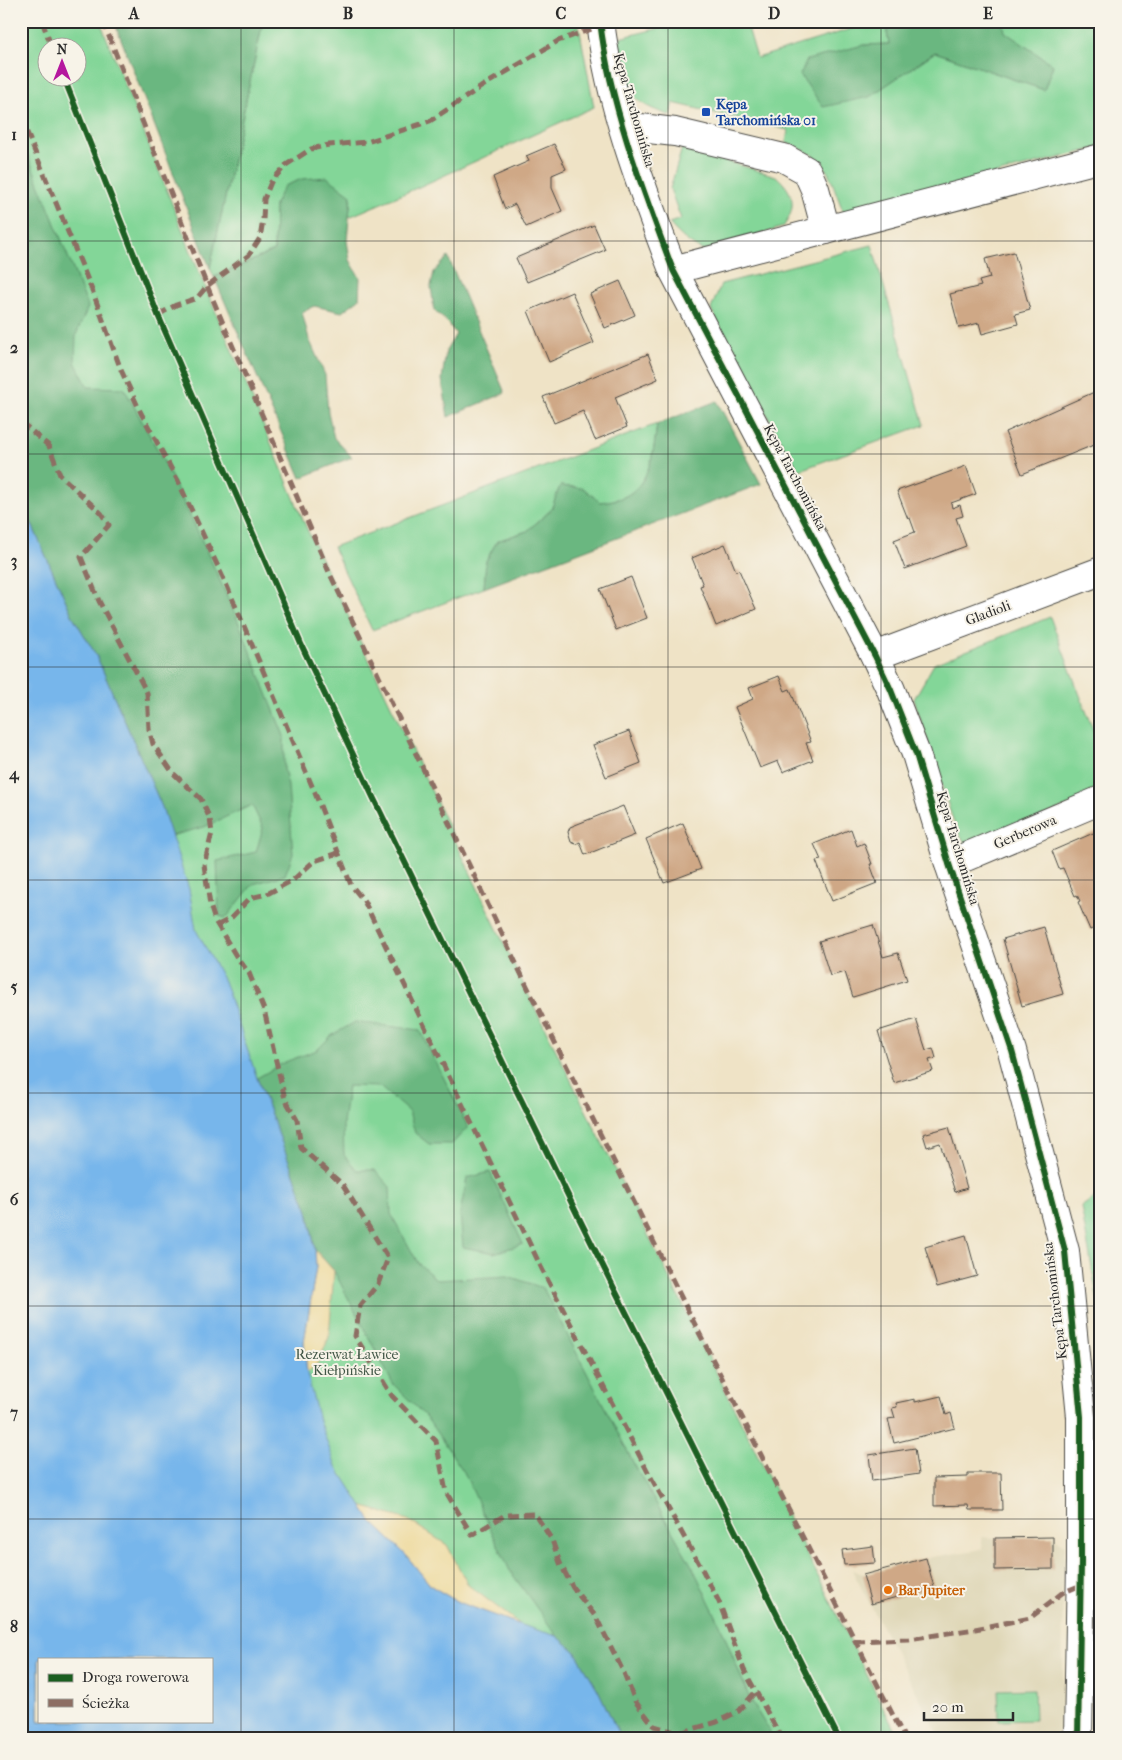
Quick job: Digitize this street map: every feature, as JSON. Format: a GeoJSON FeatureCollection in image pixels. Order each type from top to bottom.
{"type":"FeatureCollection","features":[{"type":"Feature","properties":{"kind":"street","name":"Kępa Tarchomińska"},"geometry":{"type":"LineString","coordinates":[[600,21],[605,58],[623,126],[654,220],[673,270],[876,656],[891,690],[916,754],[948,864],[1012,1051],[1064,1252],[1081,1417],[1091,1560],[1078,1739]]}},
{"type":"Feature","properties":{"kind":"street"},"geometry":{"type":"LineString","coordinates":[[623,126],[675,132],[784,158],[807,171],[815,189],[826,230]]}},
{"type":"Feature","properties":{"kind":"street"},"geometry":{"type":"LineString","coordinates":[[673,270],[1101,158]]}},
{"type":"Feature","properties":{"kind":"street","name":"Gladioli"},"geometry":{"type":"LineString","coordinates":[[876,656],[1101,571]]}},
{"type":"Feature","properties":{"kind":"street","name":"Gerberowa"},"geometry":{"type":"LineString","coordinates":[[948,864],[1101,800]]}},
{"type":"Feature","properties":{"kind":"shaded area"},"geometry":{"type":"Polygon","coordinates":[[[981,1537],[1053,1537],[1065,1545],[1062,1590],[1064,1739],[941,1739],[852,1570],[863,1574],[926,1558],[983,1549],[981,1537]]]}},
{"type":"Feature","properties":{"kind":"green space","name":"Rezerwat Ławice Kiełpińskie"},"geometry":{"type":"Polygon","coordinates":[[[21,21],[100,21],[199,272],[307,529],[526,990],[899,1739],[21,1739],[21,21]]]}},
{"type":"Feature","properties":{"kind":"green space"},"geometry":{"type":"Polygon","coordinates":[[[114,21],[263,21],[210,268],[114,21]]]}},
{"type":"Feature","properties":{"kind":"green space"},"geometry":{"type":"Polygon","coordinates":[[[263,21],[578,21],[594,107],[349,217],[351,195],[275,204],[274,251],[214,277],[210,268],[263,21]]]}},
{"type":"Feature","properties":{"kind":"green space"},"geometry":{"type":"Polygon","coordinates":[[[689,21],[746,21],[757,58],[877,21],[885,21],[889,44],[863,45],[869,97],[935,52],[1044,90],[1053,65],[1004,32],[1003,21],[1101,21],[1101,147],[844,213],[826,169],[812,155],[786,143],[788,130],[673,103],[670,115],[645,105],[634,97],[626,86],[615,39],[689,21]]]}},
{"type":"Feature","properties":{"kind":"green space"},"geometry":{"type":"Polygon","coordinates":[[[885,21],[1003,21],[1005,32],[1053,65],[1044,90],[935,52],[869,97],[823,107],[800,75],[807,60],[863,45],[889,44],[885,21]]]}},
{"type":"Feature","properties":{"kind":"green space"},"geometry":{"type":"Polygon","coordinates":[[[21,138],[88,307],[76,335],[75,362],[88,387],[124,388],[163,460],[198,532],[236,616],[284,736],[284,769],[288,786],[293,854],[285,875],[253,884],[226,918],[219,916],[217,861],[256,852],[263,828],[252,805],[204,827],[171,836],[162,807],[96,655],[72,615],[21,500],[21,138]]]}},
{"type":"Feature","properties":{"kind":"green space"},"geometry":{"type":"Polygon","coordinates":[[[682,148],[776,176],[787,188],[792,200],[791,213],[783,227],[706,252],[686,240],[669,223],[681,219],[670,189],[682,148]]]}},
{"type":"Feature","properties":{"kind":"green space"},"geometry":{"type":"Polygon","coordinates":[[[327,177],[351,195],[347,241],[350,260],[360,278],[359,299],[342,312],[314,306],[302,312],[309,339],[325,375],[328,412],[334,438],[352,457],[301,478],[214,277],[274,251],[275,204],[284,186],[302,179],[327,177]]]}},
{"type":"Feature","properties":{"kind":"green space"},"geometry":{"type":"Polygon","coordinates":[[[872,245],[924,425],[797,471],[711,309],[721,284],[872,245]]]}},
{"type":"Feature","properties":{"kind":"green space"},"geometry":{"type":"Polygon","coordinates":[[[448,257],[505,393],[448,417],[442,379],[446,351],[456,334],[434,310],[431,286],[434,272],[448,257]]]}},
{"type":"Feature","properties":{"kind":"green space"},"geometry":{"type":"Polygon","coordinates":[[[717,401],[761,484],[484,588],[486,561],[497,541],[527,531],[551,510],[560,486],[583,488],[600,502],[624,497],[640,484],[646,475],[650,465],[657,424],[717,401]]]}},
{"type":"Feature","properties":{"kind":"green space"},"geometry":{"type":"Polygon","coordinates":[[[657,424],[650,465],[646,475],[633,491],[621,498],[600,502],[583,488],[560,486],[551,510],[527,531],[497,541],[486,561],[484,588],[372,630],[333,547],[657,424]]]}},
{"type":"Feature","properties":{"kind":"green space"},"geometry":{"type":"Polygon","coordinates":[[[1050,617],[1101,750],[1101,792],[968,847],[956,829],[914,699],[934,664],[1050,617]]]}},
{"type":"Feature","properties":{"kind":"green space"},"geometry":{"type":"Polygon","coordinates":[[[355,1022],[420,1030],[468,1127],[452,1144],[429,1144],[415,1133],[409,1112],[380,1087],[348,1086],[343,1124],[344,1155],[357,1170],[375,1170],[390,1187],[391,1214],[418,1263],[437,1280],[508,1276],[543,1288],[634,1464],[693,1568],[719,1622],[750,1699],[774,1739],[621,1739],[598,1690],[575,1651],[557,1636],[510,1571],[464,1472],[426,1417],[393,1384],[334,1271],[315,1250],[308,1211],[257,1078],[285,1062],[317,1050],[331,1036],[355,1022]]]}},
{"type":"Feature","properties":{"kind":"green space"},"geometry":{"type":"Polygon","coordinates":[[[490,1172],[523,1244],[494,1253],[463,1247],[460,1213],[467,1178],[490,1172]]]}},
{"type":"Feature","properties":{"kind":"green space"},"geometry":{"type":"Polygon","coordinates":[[[1101,1193],[1101,1318],[1081,1207],[1101,1193]]]}},
{"type":"Feature","properties":{"kind":"green space"},"geometry":{"type":"Polygon","coordinates":[[[1034,1689],[1035,1720],[999,1721],[998,1690],[1034,1689]]]}},
{"type":"Feature","properties":{"kind":"sand"},"geometry":{"type":"Polygon","coordinates":[[[315,1250],[334,1271],[329,1337],[318,1363],[307,1373],[304,1342],[316,1267],[315,1250]]]}},
{"type":"Feature","properties":{"kind":"sand"},"geometry":{"type":"Polygon","coordinates":[[[361,1506],[408,1520],[447,1545],[468,1585],[521,1625],[458,1602],[431,1586],[405,1554],[371,1521],[361,1506]]]}},
{"type":"Feature","properties":{"kind":"water"},"geometry":{"type":"Polygon","coordinates":[[[21,500],[72,615],[96,655],[162,807],[189,889],[196,930],[224,981],[257,1078],[308,1211],[316,1267],[304,1342],[307,1373],[319,1421],[336,1466],[371,1521],[405,1554],[431,1586],[458,1602],[557,1636],[575,1651],[598,1690],[621,1739],[21,1739],[21,500]]]}},
{"type":"Feature","properties":{"kind":"building"},"geometry":{"type":"Polygon","coordinates":[[[554,144],[566,169],[552,175],[552,188],[562,211],[526,227],[515,204],[505,209],[493,177],[529,161],[526,156],[554,144]]]}},
{"type":"Feature","properties":{"kind":"building"},"geometry":{"type":"Polygon","coordinates":[[[594,225],[605,250],[527,282],[516,258],[594,225]]]}},
{"type":"Feature","properties":{"kind":"building"},"geometry":{"type":"Polygon","coordinates":[[[1014,252],[1030,310],[1015,314],[1018,324],[982,334],[979,323],[959,328],[950,294],[981,286],[979,281],[990,278],[985,259],[1014,252]]]}},
{"type":"Feature","properties":{"kind":"building"},"geometry":{"type":"Polygon","coordinates":[[[620,281],[635,315],[605,328],[590,294],[620,281]]]}},
{"type":"Feature","properties":{"kind":"building"},"geometry":{"type":"Polygon","coordinates":[[[572,292],[594,343],[549,362],[528,311],[572,292]]]}},
{"type":"Feature","properties":{"kind":"building"},"geometry":{"type":"Polygon","coordinates":[[[648,354],[658,379],[615,397],[627,427],[595,440],[583,411],[554,423],[543,397],[648,354]]]}},
{"type":"Feature","properties":{"kind":"building"},"geometry":{"type":"Polygon","coordinates":[[[1101,389],[1101,442],[1022,474],[1005,432],[1101,389]]]}},
{"type":"Feature","properties":{"kind":"building"},"geometry":{"type":"Polygon","coordinates":[[[966,466],[976,494],[951,503],[952,508],[960,505],[963,516],[956,518],[966,546],[905,569],[894,540],[915,532],[897,491],[966,466]]]}},
{"type":"Feature","properties":{"kind":"building"},"geometry":{"type":"Polygon","coordinates":[[[725,544],[736,571],[739,570],[756,609],[716,626],[700,586],[703,585],[692,558],[725,544]]]}},
{"type":"Feature","properties":{"kind":"building"},"geometry":{"type":"Polygon","coordinates":[[[631,577],[647,618],[616,630],[600,589],[631,577]]]}},
{"type":"Feature","properties":{"kind":"building"},"geometry":{"type":"Polygon","coordinates":[[[779,676],[785,691],[790,689],[811,742],[806,743],[813,760],[783,772],[778,761],[760,768],[735,707],[753,699],[749,688],[779,676]]]}},
{"type":"Feature","properties":{"kind":"building"},"geometry":{"type":"Polygon","coordinates":[[[629,731],[641,763],[606,777],[593,745],[629,731]]]}},
{"type":"Feature","properties":{"kind":"building"},"geometry":{"type":"Polygon","coordinates":[[[623,806],[635,835],[585,855],[580,842],[576,844],[571,842],[568,832],[570,827],[623,806]]]}},
{"type":"Feature","properties":{"kind":"building"},"geometry":{"type":"Polygon","coordinates":[[[683,823],[701,869],[664,883],[646,839],[683,823]]]}},
{"type":"Feature","properties":{"kind":"building"},"geometry":{"type":"Polygon","coordinates":[[[851,829],[857,846],[864,843],[877,883],[832,901],[816,861],[821,860],[814,844],[851,829]]]}},
{"type":"Feature","properties":{"kind":"building"},"geometry":{"type":"Polygon","coordinates":[[[1098,831],[1101,839],[1101,925],[1090,930],[1078,902],[1080,901],[1077,895],[1075,896],[1063,868],[1059,869],[1052,851],[1098,831]]]}},
{"type":"Feature","properties":{"kind":"building"},"geometry":{"type":"Polygon","coordinates":[[[873,925],[883,957],[898,953],[907,980],[853,997],[845,972],[830,976],[819,941],[873,925]]]}},
{"type":"Feature","properties":{"kind":"building"},"geometry":{"type":"Polygon","coordinates":[[[1044,927],[1063,994],[1022,1006],[1003,939],[1044,927]]]}},
{"type":"Feature","properties":{"kind":"building"},"geometry":{"type":"Polygon","coordinates":[[[916,1019],[926,1050],[933,1048],[936,1058],[929,1060],[933,1071],[894,1083],[878,1031],[916,1019]]]}},
{"type":"Feature","properties":{"kind":"building"},"geometry":{"type":"Polygon","coordinates":[[[949,1127],[967,1188],[955,1192],[940,1143],[927,1147],[923,1134],[949,1127]]]}},
{"type":"Feature","properties":{"kind":"building"},"geometry":{"type":"Polygon","coordinates":[[[966,1235],[977,1276],[937,1287],[925,1247],[966,1235]]]}},
{"type":"Feature","properties":{"kind":"building"},"geometry":{"type":"Polygon","coordinates":[[[941,1396],[946,1415],[951,1413],[955,1428],[894,1443],[888,1419],[895,1418],[892,1408],[897,1407],[896,1403],[915,1399],[915,1402],[941,1396]]]}},
{"type":"Feature","properties":{"kind":"building"},"geometry":{"type":"Polygon","coordinates":[[[915,1448],[919,1474],[872,1481],[869,1455],[915,1448]]]}},
{"type":"Feature","properties":{"kind":"building"},"geometry":{"type":"Polygon","coordinates":[[[968,1473],[1001,1473],[1002,1510],[969,1510],[968,1505],[934,1506],[934,1478],[968,1477],[968,1473]]]}},
{"type":"Feature","properties":{"kind":"building"},"geometry":{"type":"Polygon","coordinates":[[[1053,1537],[1053,1569],[995,1570],[995,1538],[1053,1537]]]}},
{"type":"Feature","properties":{"kind":"building"},"geometry":{"type":"Polygon","coordinates":[[[873,1546],[875,1563],[844,1565],[842,1550],[873,1546]]]}},
{"type":"Feature","properties":{"kind":"building"},"geometry":{"type":"Polygon","coordinates":[[[926,1558],[934,1587],[871,1604],[863,1575],[926,1558]]]}},
{"type":"Feature","properties":{"kind":"marked path"},"geometry":{"type":"LineString","coordinates":[[42,21],[48,38]]}},
{"type":"Feature","properties":{"kind":"marked path"},"geometry":{"type":"LineString","coordinates":[[103,21],[205,281],[329,572],[524,980],[678,1291],[905,1739]]}},
{"type":"Feature","properties":{"kind":"marked path"},"geometry":{"type":"LineString","coordinates":[[158,315],[176,305],[197,298],[207,286],[249,255],[260,238],[264,199],[271,182],[286,165],[311,149],[329,145],[367,142],[430,121],[481,87],[558,41],[600,26]]}},
{"type":"Feature","properties":{"kind":"marked path"},"geometry":{"type":"LineString","coordinates":[[21,118],[94,295],[121,370],[141,413],[178,481],[227,586],[315,793],[351,885],[364,901],[542,1269],[648,1472],[719,1602],[744,1670],[782,1739]]}},
{"type":"Feature","properties":{"kind":"marked path"},"geometry":{"type":"LineString","coordinates":[[21,422],[49,446],[60,475],[101,513],[109,525],[81,557],[99,601],[147,693],[149,729],[153,744],[173,773],[201,799],[210,819],[212,833],[204,865],[210,905],[215,921],[236,956],[249,973],[264,1010],[285,1099],[297,1120],[301,1148],[343,1185],[388,1258],[378,1284],[360,1306],[355,1336],[392,1396],[436,1441],[446,1492],[472,1535],[505,1515],[535,1514],[552,1540],[560,1563],[573,1588],[596,1617],[624,1673],[635,1701],[654,1726],[679,1733],[717,1722],[739,1711],[756,1691]]}},
{"type":"Feature","properties":{"kind":"marked path"},"geometry":{"type":"LineString","coordinates":[[218,925],[230,919],[250,898],[267,894],[293,880],[314,861],[339,853]]}},
{"type":"Feature","properties":{"kind":"marked path"},"geometry":{"type":"LineString","coordinates":[[855,1641],[909,1639],[1030,1618],[1062,1593],[1081,1585]]}},
{"type":"Feature","properties":{"kind":"cycle path"},"geometry":{"type":"LineString","coordinates":[[600,21],[611,85],[629,148],[673,270],[891,690],[916,754],[949,864],[1012,1051],[1065,1251],[1081,1417],[1078,1739]]}},
{"type":"Feature","properties":{"kind":"cycle path"},"geometry":{"type":"LineString","coordinates":[[68,88],[158,315],[301,644],[373,797],[578,1216],[839,1739]]}},
{"type":"Feature","properties":{"kind":"place","name":"Kępa Tarchomińska 01"},"geometry":{"type":"Point","coordinates":[706,112]}},
{"type":"Feature","properties":{"kind":"place","name":"Bar Jupiter"},"geometry":{"type":"Point","coordinates":[888,1590]}}]}
